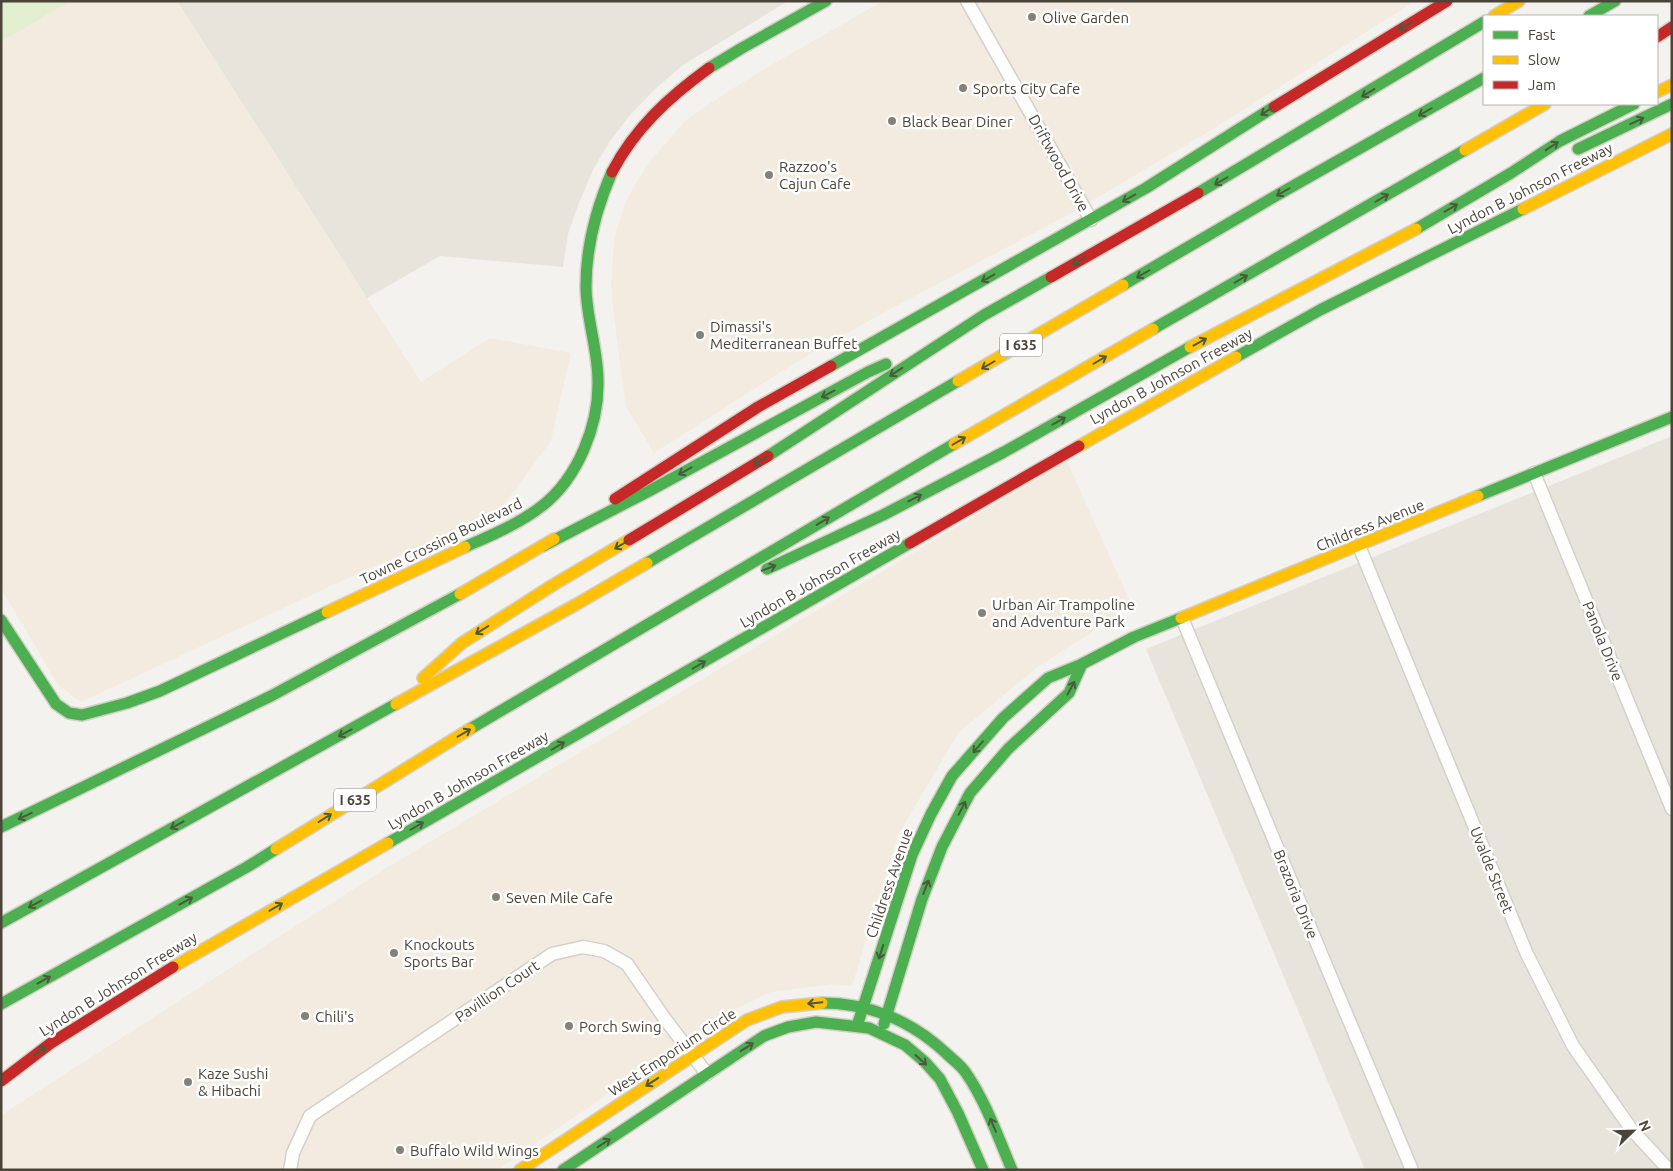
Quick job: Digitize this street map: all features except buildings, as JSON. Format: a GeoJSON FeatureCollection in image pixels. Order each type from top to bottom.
{"type":"FeatureCollection","features":[{"type":"Feature","properties":{"kind":"main road","name":"Towne Crossing Boulevard"},"geometry":{"type":"LineString","coordinates":[[1,620],[56,704],[70,713],[82,715],[136,700],[169,688],[487,537],[525,518],[541,507],[557,492],[582,452],[596,405],[598,380],[587,307],[588,261],[591,236],[603,192],[623,153],[651,116],[666,101],[696,77],[826,1]]}},
{"type":"Feature","properties":{"kind":"main road"},"geometry":{"type":"LineString","coordinates":[[543,546],[758,407],[1146,188],[1313,82],[1447,1]]}},
{"type":"Feature","properties":{"kind":"main road"},"geometry":{"type":"LineString","coordinates":[[1496,15],[1519,1]]}},
{"type":"Feature","properties":{"kind":"main road"},"geometry":{"type":"LineString","coordinates":[[1591,15],[1615,1]]}},
{"type":"Feature","properties":{"kind":"main road"},"geometry":{"type":"LineString","coordinates":[[388,709],[462,642],[553,585],[751,467],[984,315],[1239,170],[1483,23]]}},
{"type":"Feature","properties":{"kind":"main road"},"geometry":{"type":"LineString","coordinates":[[1658,36],[1672,27]]}},
{"type":"Feature","properties":{"kind":"main road","name":"I 635"},"geometry":{"type":"LineString","coordinates":[[1,923],[576,604],[1280,194],[1483,79]]}},
{"type":"Feature","properties":{"kind":"main road"},"geometry":{"type":"LineString","coordinates":[[1658,92],[1672,85]]}},
{"type":"Feature","properties":{"kind":"main road"},"geometry":{"type":"LineString","coordinates":[[1567,155],[1672,104]]}},
{"type":"Feature","properties":{"kind":"main road","name":"I 635"},"geometry":{"type":"LineString","coordinates":[[1,1004],[247,867],[435,750],[707,591],[871,492],[1543,105]]}},
{"type":"Feature","properties":{"kind":"main road"},"geometry":{"type":"LineString","coordinates":[[707,591],[772,567],[883,515],[987,461],[1221,330],[1409,233],[1560,142],[1632,105]]}},
{"type":"Feature","properties":{"kind":"main road","name":"Lyndon B Johnson Freeway"},"geometry":{"type":"LineString","coordinates":[[1,1081],[51,1043],[195,953],[684,674],[1027,475],[1320,310],[1672,134]]}},
{"type":"Feature","properties":{"kind":"main road"},"geometry":{"type":"LineString","coordinates":[[1511,173],[1548,161]]}},
{"type":"Feature","properties":{"kind":"main road"},"geometry":{"type":"LineString","coordinates":[[1,827],[271,696],[444,603],[543,546],[649,491],[868,372],[951,336]]}},
{"type":"Feature","properties":{"kind":"main road","name":"Childress Avenue"},"geometry":{"type":"LineString","coordinates":[[881,1033],[922,898],[930,845],[952,776],[1003,718],[1048,678],[1082,664],[1134,637],[1672,417]]}},
{"type":"Feature","properties":{"kind":"main road","name":"Childress Avenue"},"geometry":{"type":"LineString","coordinates":[[857,1026],[912,855],[930,845],[1008,748],[1069,693],[1082,664]]}},
{"type":"Feature","properties":{"kind":"main road","name":"West Emporium Circle"},"geometry":{"type":"LineString","coordinates":[[524,1169],[747,1020],[785,1006],[825,1002],[864,1006],[887,1014],[903,1020],[937,1042],[965,1072],[986,1107],[1012,1170]]}},
{"type":"Feature","properties":{"kind":"main road"},"geometry":{"type":"LineString","coordinates":[[563,1170],[764,1036],[788,1027],[816,1022],[869,1028],[905,1045],[925,1062],[940,1079],[958,1113],[983,1170]]}},
{"type":"Feature","properties":{"kind":"street","name":"Driftwood Drive"},"geometry":{"type":"LineString","coordinates":[[967,1],[1091,220]]}},
{"type":"Feature","properties":{"kind":"street","name":"Panola Drive"},"geometry":{"type":"LineString","coordinates":[[1534,473],[1672,809]]}},
{"type":"Feature","properties":{"kind":"street","name":"Uvalde Street"},"geometry":{"type":"LineString","coordinates":[[1359,546],[1526,952],[1573,1046],[1632,1130],[1668,1170]]}},
{"type":"Feature","properties":{"kind":"street","name":"Brazoria Drive"},"geometry":{"type":"LineString","coordinates":[[1182,618],[1412,1170]]}},
{"type":"Feature","properties":{"kind":"street","name":"Pavillion Court"},"geometry":{"type":"LineString","coordinates":[[290,1170],[293,1153],[310,1116],[552,954],[583,947],[604,951],[627,964],[707,1074]]}},
{"type":"Feature","properties":{"kind":"shaded area"},"geometry":{"type":"Polygon","coordinates":[[[70,1],[177,1],[421,382],[490,338],[571,353],[551,441],[495,517],[361,572],[81,702],[59,686],[1,589],[1,42],[70,1]]]}},
{"type":"Feature","properties":{"kind":"shaded area"},"geometry":{"type":"Polygon","coordinates":[[[177,1],[788,1],[683,65],[654,90],[631,114],[610,141],[594,168],[568,234],[563,267],[440,256],[367,298],[177,1]]]}},
{"type":"Feature","properties":{"kind":"shaded area"},"geometry":{"type":"Polygon","coordinates":[[[883,1],[1415,1],[1213,129],[1070,214],[881,314],[795,363],[654,453],[626,407],[614,317],[611,288],[614,239],[625,203],[651,160],[686,120],[759,72],[883,1]]]}},
{"type":"Feature","properties":{"kind":"shaded area"},"geometry":{"type":"Polygon","coordinates":[[[1672,436],[1672,1170],[1365,1170],[1146,649],[1672,436]]]}},
{"type":"Feature","properties":{"kind":"shaded area"},"geometry":{"type":"Polygon","coordinates":[[[1067,461],[1132,606],[1039,666],[959,732],[898,835],[852,986],[833,984],[771,992],[720,1017],[497,1170],[1,1170],[1,1115],[388,867],[1067,461]]]}},
{"type":"Feature","properties":{"kind":"green space"},"geometry":{"type":"Polygon","coordinates":[[[1,1],[70,1],[1,42],[1,1]]]}},
{"type":"Feature","properties":{"kind":"traffic: fast"},"geometry":{"type":"LineString","coordinates":[[709,68],[826,1]]}},
{"type":"Feature","properties":{"kind":"traffic: fast"},"geometry":{"type":"LineString","coordinates":[[1591,15],[1615,1]]}},
{"type":"Feature","properties":{"kind":"traffic: fast"},"geometry":{"type":"LineString","coordinates":[[1198,193],[1483,23]]}},
{"type":"Feature","properties":{"kind":"traffic: fast"},"geometry":{"type":"LineString","coordinates":[[1123,285],[1483,79]]}},
{"type":"Feature","properties":{"kind":"traffic: fast"},"geometry":{"type":"LineString","coordinates":[[1578,149],[1672,104]]}},
{"type":"Feature","properties":{"kind":"traffic: fast"},"geometry":{"type":"LineString","coordinates":[[1416,229],[1511,173],[1560,141],[1632,105]]}},
{"type":"Feature","properties":{"kind":"traffic: fast"},"geometry":{"type":"LineString","coordinates":[[831,366],[1146,188],[1274,107]]}},
{"type":"Feature","properties":{"kind":"traffic: fast"},"geometry":{"type":"LineString","coordinates":[[1153,329],[1465,150]]}},
{"type":"Feature","properties":{"kind":"traffic: fast"},"geometry":{"type":"LineString","coordinates":[[465,547],[515,524],[542,506],[566,481],[584,450],[595,415],[598,381],[588,310],[586,271],[593,228],[612,172]]}},
{"type":"Feature","properties":{"kind":"traffic: fast"},"geometry":{"type":"LineString","coordinates":[[1236,357],[1320,310],[1523,209]]}},
{"type":"Feature","properties":{"kind":"traffic: fast"},"geometry":{"type":"LineString","coordinates":[[768,456],[984,315],[1051,277]]}},
{"type":"Feature","properties":{"kind":"traffic: fast"},"geometry":{"type":"LineString","coordinates":[[767,569],[883,515],[1004,452],[1190,347]]}},
{"type":"Feature","properties":{"kind":"traffic: fast"},"geometry":{"type":"LineString","coordinates":[[543,546],[886,364]]}},
{"type":"Feature","properties":{"kind":"traffic: fast"},"geometry":{"type":"LineString","coordinates":[[647,563],[958,381]]}},
{"type":"Feature","properties":{"kind":"traffic: fast"},"geometry":{"type":"LineString","coordinates":[[1478,496],[1672,417]]}},
{"type":"Feature","properties":{"kind":"traffic: fast"},"geometry":{"type":"LineString","coordinates":[[470,729],[954,444]]}},
{"type":"Feature","properties":{"kind":"traffic: fast"},"geometry":{"type":"LineString","coordinates":[[388,843],[910,543]]}},
{"type":"Feature","properties":{"kind":"traffic: fast"},"geometry":{"type":"LineString","coordinates":[[1,827],[271,696],[460,594]]}},
{"type":"Feature","properties":{"kind":"traffic: fast"},"geometry":{"type":"LineString","coordinates":[[1,620],[56,704],[69,713],[82,715],[127,703],[160,691],[327,612]]}},
{"type":"Feature","properties":{"kind":"traffic: fast"},"geometry":{"type":"LineString","coordinates":[[857,1026],[912,855],[931,814],[952,776],[1003,718],[1048,678],[1082,664],[1134,637],[1181,618]]}},
{"type":"Feature","properties":{"kind":"traffic: fast"},"geometry":{"type":"LineString","coordinates":[[884,1024],[922,899],[942,847],[970,793],[1008,749],[1069,693],[1082,664]]}},
{"type":"Feature","properties":{"kind":"traffic: fast"},"geometry":{"type":"LineString","coordinates":[[1,923],[396,704]]}},
{"type":"Feature","properties":{"kind":"traffic: fast"},"geometry":{"type":"LineString","coordinates":[[1,1004],[276,849]]}},
{"type":"Feature","properties":{"kind":"traffic: fast"},"geometry":{"type":"LineString","coordinates":[[822,1003],[856,1006],[873,1010],[904,1023],[934,1042],[964,1070],[973,1084],[991,1120],[1012,1170]]}},
{"type":"Feature","properties":{"kind":"traffic: fast"},"geometry":{"type":"LineString","coordinates":[[563,1170],[764,1036],[788,1027],[816,1022],[869,1028],[905,1045],[925,1062],[940,1079],[958,1113],[983,1170]]}},
{"type":"Feature","properties":{"kind":"traffic: slow"},"geometry":{"type":"LineString","coordinates":[[1496,15],[1519,1]]}},
{"type":"Feature","properties":{"kind":"traffic: slow"},"geometry":{"type":"LineString","coordinates":[[1658,92],[1672,85]]}},
{"type":"Feature","properties":{"kind":"traffic: slow"},"geometry":{"type":"LineString","coordinates":[[1465,150],[1543,105]]}},
{"type":"Feature","properties":{"kind":"traffic: slow"},"geometry":{"type":"LineString","coordinates":[[1523,209],[1672,134]]}},
{"type":"Feature","properties":{"kind":"traffic: slow"},"geometry":{"type":"LineString","coordinates":[[1190,347],[1416,229]]}},
{"type":"Feature","properties":{"kind":"traffic: slow"},"geometry":{"type":"LineString","coordinates":[[958,381],[1123,285]]}},
{"type":"Feature","properties":{"kind":"traffic: slow"},"geometry":{"type":"LineString","coordinates":[[954,444],[1153,329]]}},
{"type":"Feature","properties":{"kind":"traffic: slow"},"geometry":{"type":"LineString","coordinates":[[1079,446],[1236,357]]}},
{"type":"Feature","properties":{"kind":"traffic: slow"},"geometry":{"type":"LineString","coordinates":[[1181,618],[1478,496]]}},
{"type":"Feature","properties":{"kind":"traffic: slow"},"geometry":{"type":"LineString","coordinates":[[460,594],[554,539]]}},
{"type":"Feature","properties":{"kind":"traffic: slow"},"geometry":{"type":"LineString","coordinates":[[423,678],[462,643],[553,585],[629,540]]}},
{"type":"Feature","properties":{"kind":"traffic: slow"},"geometry":{"type":"LineString","coordinates":[[327,612],[465,547]]}},
{"type":"Feature","properties":{"kind":"traffic: slow"},"geometry":{"type":"LineString","coordinates":[[396,704],[647,563]]}},
{"type":"Feature","properties":{"kind":"traffic: slow"},"geometry":{"type":"LineString","coordinates":[[276,849],[470,729]]}},
{"type":"Feature","properties":{"kind":"traffic: slow"},"geometry":{"type":"LineString","coordinates":[[173,967],[388,843]]}},
{"type":"Feature","properties":{"kind":"traffic: slow"},"geometry":{"type":"LineString","coordinates":[[520,1170],[747,1020],[782,1007],[822,1003]]}},
{"type":"Feature","properties":{"kind":"traffic: jam"},"geometry":{"type":"LineString","coordinates":[[1274,107],[1447,1]]}},
{"type":"Feature","properties":{"kind":"traffic: jam"},"geometry":{"type":"LineString","coordinates":[[1658,36],[1672,27]]}},
{"type":"Feature","properties":{"kind":"traffic: jam"},"geometry":{"type":"LineString","coordinates":[[612,172],[631,141],[654,114],[680,90],[709,68]]}},
{"type":"Feature","properties":{"kind":"traffic: jam"},"geometry":{"type":"LineString","coordinates":[[1051,277],[1198,193]]}},
{"type":"Feature","properties":{"kind":"traffic: jam"},"geometry":{"type":"LineString","coordinates":[[615,499],[758,407],[831,366]]}},
{"type":"Feature","properties":{"kind":"traffic: jam"},"geometry":{"type":"LineString","coordinates":[[910,543],[1079,446]]}},
{"type":"Feature","properties":{"kind":"traffic: jam"},"geometry":{"type":"LineString","coordinates":[[629,540],[768,456]]}},
{"type":"Feature","properties":{"kind":"traffic: jam"},"geometry":{"type":"LineString","coordinates":[[1,1081],[51,1043],[173,967]]}},
{"type":"Feature","properties":{"kind":"place","name":"Olive Garden"},"geometry":{"type":"Point","coordinates":[1032,17]}},
{"type":"Feature","properties":{"kind":"place","name":"Sports City Cafe"},"geometry":{"type":"Point","coordinates":[963,88]}},
{"type":"Feature","properties":{"kind":"place","name":"Black Bear Diner"},"geometry":{"type":"Point","coordinates":[892,121]}},
{"type":"Feature","properties":{"kind":"place","name":"Razzoo's Cajun Cafe"},"geometry":{"type":"Point","coordinates":[769,175]}},
{"type":"Feature","properties":{"kind":"place","name":"Dimassi's Mediterranean Buffet"},"geometry":{"type":"Point","coordinates":[700,335]}},
{"type":"Feature","properties":{"kind":"place","name":"Urban Air Trampoline and Adventure Park"},"geometry":{"type":"Point","coordinates":[982,613]}},
{"type":"Feature","properties":{"kind":"place","name":"Seven Mile Cafe"},"geometry":{"type":"Point","coordinates":[496,897]}},
{"type":"Feature","properties":{"kind":"place","name":"Knockouts Sports Bar"},"geometry":{"type":"Point","coordinates":[394,953]}},
{"type":"Feature","properties":{"kind":"place","name":"Chili's"},"geometry":{"type":"Point","coordinates":[305,1016]}},
{"type":"Feature","properties":{"kind":"place","name":"Porch Swing"},"geometry":{"type":"Point","coordinates":[569,1026]}},
{"type":"Feature","properties":{"kind":"place","name":"Kaze Sushi & Hibachi"},"geometry":{"type":"Point","coordinates":[188,1082]}},
{"type":"Feature","properties":{"kind":"place","name":"Buffalo Wild Wings"},"geometry":{"type":"Point","coordinates":[400,1150]}}]}
